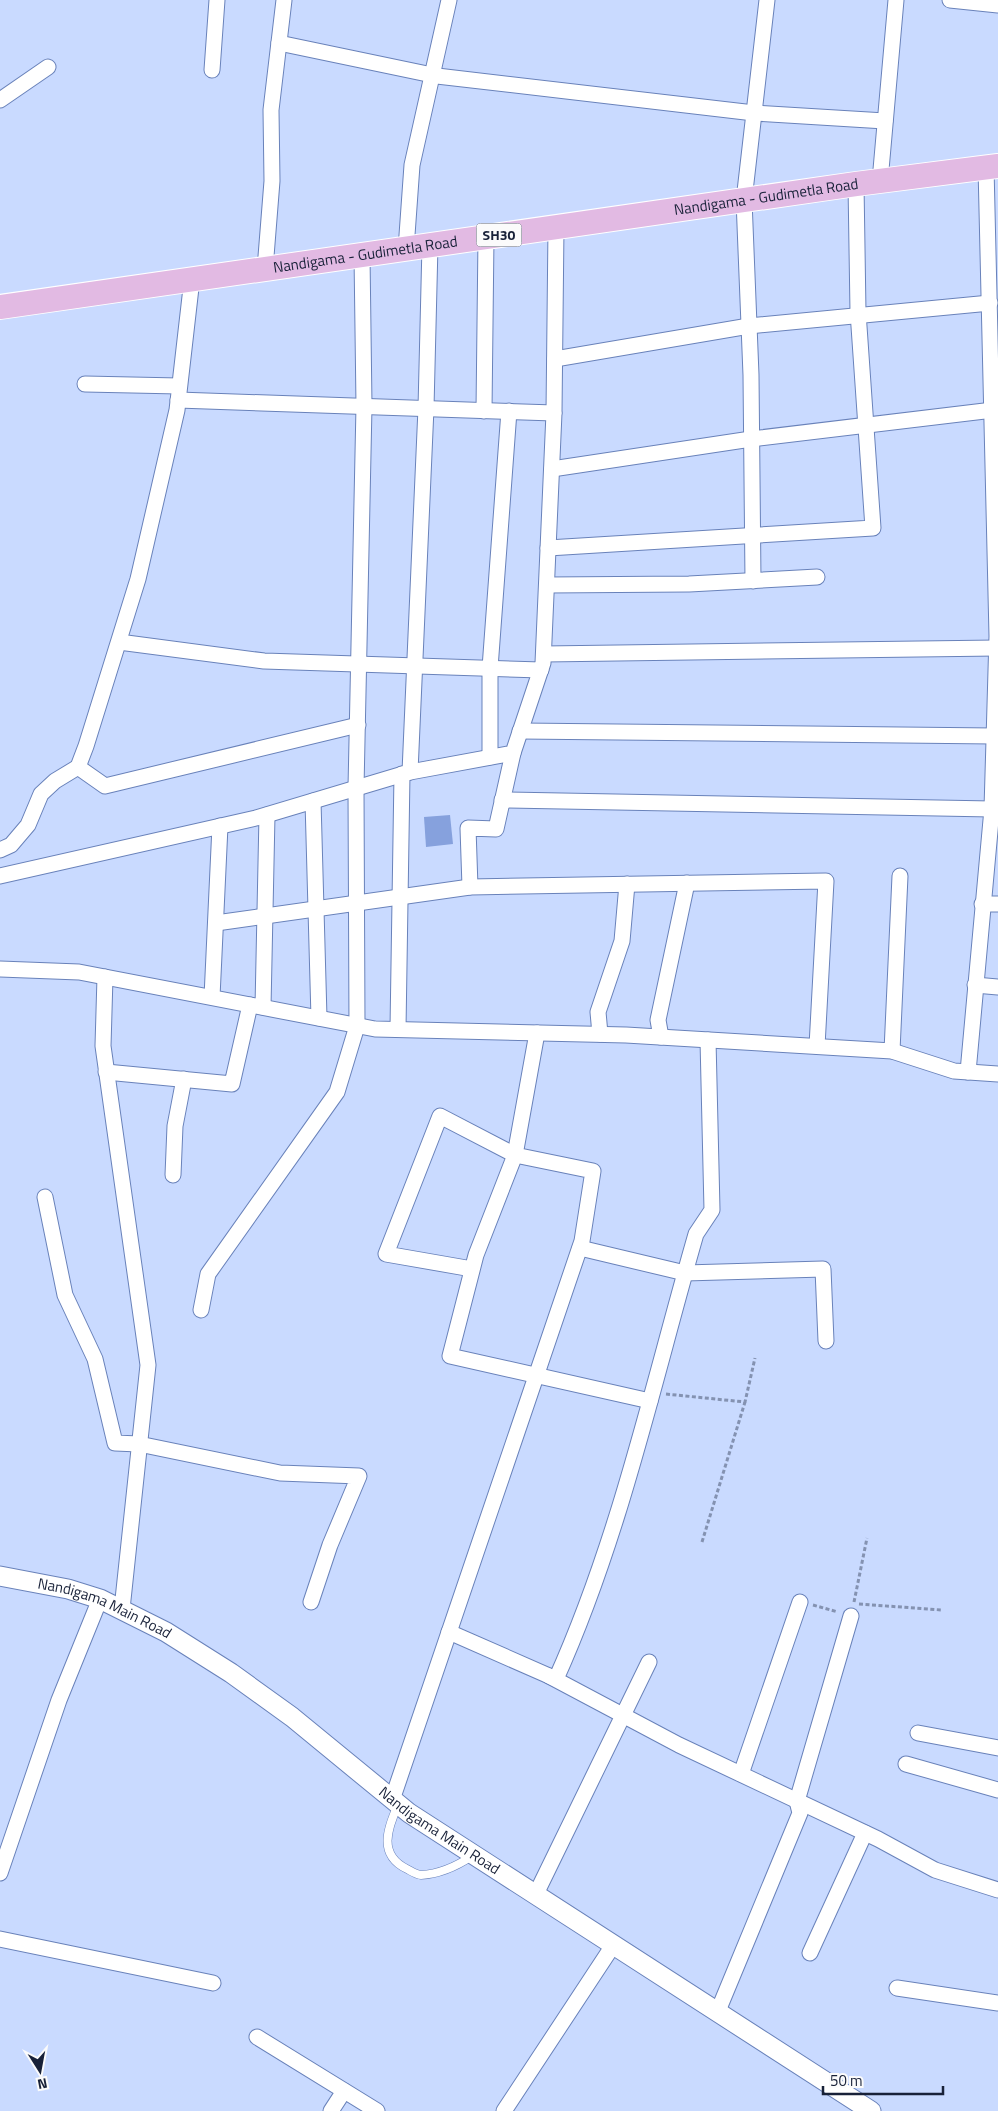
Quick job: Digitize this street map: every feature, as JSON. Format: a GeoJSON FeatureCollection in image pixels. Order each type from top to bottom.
{"type":"FeatureCollection","features":[{"type":"Feature","properties":{"kind":"main road","name":"Nandigama - Gudimetla Road"},"geometry":{"type":"LineString","coordinates":[[0,307],[856,184],[992,167]]}},
{"type":"Feature","properties":{"kind":"street"},"geometry":{"type":"LineString","coordinates":[[212,70],[217,0]]}},
{"type":"Feature","properties":{"kind":"street"},"geometry":{"type":"LineString","coordinates":[[266,269],[272,181],[271,110],[284,0]]}},
{"type":"Feature","properties":{"kind":"street"},"geometry":{"type":"LineString","coordinates":[[406,249],[412,164],[449,0]]}},
{"type":"Feature","properties":{"kind":"street"},"geometry":{"type":"LineString","coordinates":[[753,581],[749,326],[744,200],[767,0]]}},
{"type":"Feature","properties":{"kind":"street"},"geometry":{"type":"LineString","coordinates":[[880,181],[896,0]]}},
{"type":"Feature","properties":{"kind":"street"},"geometry":{"type":"LineString","coordinates":[[950,0],[998,5]]}},
{"type":"Feature","properties":{"kind":"street"},"geometry":{"type":"LineString","coordinates":[[279,43],[432,75],[754,114],[885,121]]}},
{"type":"Feature","properties":{"kind":"street"},"geometry":{"type":"LineString","coordinates":[[0,100],[48,67]]}},
{"type":"Feature","properties":{"kind":"street"},"geometry":{"type":"LineString","coordinates":[[968,1072],[982,904],[994,813],[998,640],[996,463],[993,410],[995,371],[990,303],[994,278],[992,167]]}},
{"type":"Feature","properties":{"kind":"street"},"geometry":{"type":"LineString","coordinates":[[548,548],[873,528],[858,316],[856,184]]}},
{"type":"Feature","properties":{"kind":"street"},"geometry":{"type":"LineString","coordinates":[[470,887],[468,828],[496,829],[513,753],[541,670],[544,654],[554,413],[556,227]]}},
{"type":"Feature","properties":{"kind":"street"},"geometry":{"type":"LineString","coordinates":[[484,411],[486,237]]}},
{"type":"Feature","properties":{"kind":"street"},"geometry":{"type":"LineString","coordinates":[[398,1030],[400,897],[406,773],[416,665],[430,245]]}},
{"type":"Feature","properties":{"kind":"street"},"geometry":{"type":"LineString","coordinates":[[201,1310],[208,1274],[337,1092],[357,1026],[356,788],[364,406],[362,255]]}},
{"type":"Feature","properties":{"kind":"street"},"geometry":{"type":"LineString","coordinates":[[0,850],[11,845],[28,825],[41,794],[55,781],[78,767],[138,579],[179,393],[192,279]]}},
{"type":"Feature","properties":{"kind":"street"},"geometry":{"type":"LineString","coordinates":[[555,359],[749,326],[990,303]]}},
{"type":"Feature","properties":{"kind":"street"},"geometry":{"type":"LineString","coordinates":[[85,384],[179,393],[364,406],[554,413]]}},
{"type":"Feature","properties":{"kind":"street"},"geometry":{"type":"LineString","coordinates":[[552,470],[751,439],[993,410]]}},
{"type":"Feature","properties":{"kind":"street"},"geometry":{"type":"LineString","coordinates":[[490,757],[490,668],[509,412]]}},
{"type":"Feature","properties":{"kind":"street"},"geometry":{"type":"LineString","coordinates":[[546,585],[689,584],[817,577]]}},
{"type":"Feature","properties":{"kind":"street"},"geometry":{"type":"LineString","coordinates":[[544,654],[998,640]]}},
{"type":"Feature","properties":{"kind":"street"},"geometry":{"type":"LineString","coordinates":[[119,642],[264,661],[541,670]]}},
{"type":"Feature","properties":{"kind":"street"},"geometry":{"type":"LineString","coordinates":[[78,767],[106,786],[358,725]]}},
{"type":"Feature","properties":{"kind":"street"},"geometry":{"type":"LineString","coordinates":[[520,731],[996,731]]}},
{"type":"Feature","properties":{"kind":"street"},"geometry":{"type":"LineString","coordinates":[[0,876],[267,815],[406,773],[513,753]]}},
{"type":"Feature","properties":{"kind":"street"},"geometry":{"type":"LineString","coordinates":[[502,800],[994,813]]}},
{"type":"Feature","properties":{"kind":"street"},"geometry":{"type":"LineString","coordinates":[[313,801],[319,1018]]}},
{"type":"Feature","properties":{"kind":"street"},"geometry":{"type":"LineString","coordinates":[[106,1072],[232,1084],[256,1006],[264,916],[267,815]]}},
{"type":"Feature","properties":{"kind":"street"},"geometry":{"type":"LineString","coordinates":[[212,998],[220,826]]}},
{"type":"Feature","properties":{"kind":"street"},"geometry":{"type":"LineString","coordinates":[[892,1051],[900,876]]}},
{"type":"Feature","properties":{"kind":"street"},"geometry":{"type":"LineString","coordinates":[[216,923],[470,887],[826,881],[817,1046]]}},
{"type":"Feature","properties":{"kind":"street"},"geometry":{"type":"LineString","coordinates":[[600,1034],[598,1012],[622,942],[628,884]]}},
{"type":"Feature","properties":{"kind":"street"},"geometry":{"type":"LineString","coordinates":[[661,1037],[658,1020],[687,884]]}},
{"type":"Feature","properties":{"kind":"street"},"geometry":{"type":"LineString","coordinates":[[982,904],[998,904]]}},
{"type":"Feature","properties":{"kind":"street"},"geometry":{"type":"LineString","coordinates":[[0,969],[79,972],[357,1026],[398,1030],[600,1034],[892,1051],[954,1071],[998,1074]]}},
{"type":"Feature","properties":{"kind":"street"},"geometry":{"type":"LineString","coordinates":[[105,977],[103,1046],[148,1365],[122,1609]]}},
{"type":"Feature","properties":{"kind":"street"},"geometry":{"type":"LineString","coordinates":[[975,985],[998,987]]}},
{"type":"Feature","properties":{"kind":"street"},"geometry":{"type":"LineString","coordinates":[[537,1033],[515,1155],[472,1269],[450,1356],[538,1376],[652,1397]]}},
{"type":"Feature","properties":{"kind":"street"},"geometry":{"type":"LineString","coordinates":[[449,1632],[556,1679],[573,1641],[632,1472],[696,1234],[712,1210],[708,1040]]}},
{"type":"Feature","properties":{"kind":"street"},"geometry":{"type":"LineString","coordinates":[[173,1175],[175,1126],[184,1079]]}},
{"type":"Feature","properties":{"kind":"street"},"geometry":{"type":"LineString","coordinates":[[395,1803],[449,1632],[538,1376],[580,1248],[593,1171],[515,1155],[440,1116],[386,1254],[472,1269]]}},
{"type":"Feature","properties":{"kind":"street"},"geometry":{"type":"LineString","coordinates":[[44,1197],[65,1295],[95,1359],[115,1443],[139,1444],[280,1473],[360,1476],[330,1546],[311,1602]]}},
{"type":"Feature","properties":{"kind":"street"},"geometry":{"type":"LineString","coordinates":[[580,1248],[685,1273],[823,1269],[826,1341]]}},
{"type":"Feature","properties":{"kind":"street","name":"Nandigama Main Road"},"geometry":{"type":"LineString","coordinates":[[0,1576],[68,1589],[100,1599],[166,1632],[231,1673],[292,1717],[395,1803],[871,2111]]}},
{"type":"Feature","properties":{"kind":"street"},"geometry":{"type":"LineString","coordinates":[[0,1873],[59,1700],[100,1599]]}},
{"type":"Feature","properties":{"kind":"street"},"geometry":{"type":"LineString","coordinates":[[740,1774],[800,1602]]}},
{"type":"Feature","properties":{"kind":"street"},"geometry":{"type":"LineString","coordinates":[[718,2011],[800,1814],[798,1801],[853,1610]]}},
{"type":"Feature","properties":{"kind":"street"},"geometry":{"type":"LineString","coordinates":[[536,1894],[649,1662]]}},
{"type":"Feature","properties":{"kind":"street"},"geometry":{"type":"LineString","coordinates":[[550,1676],[740,1774],[865,1833],[935,1870],[998,1890]]}},
{"type":"Feature","properties":{"kind":"street"},"geometry":{"type":"LineString","coordinates":[[918,1733],[998,1748]]}},
{"type":"Feature","properties":{"kind":"street"},"geometry":{"type":"LineString","coordinates":[[906,1764],[998,1790]]}},
{"type":"Feature","properties":{"kind":"street"},"geometry":{"type":"LineString","coordinates":[[810,1953],[865,1833]]}},
{"type":"Feature","properties":{"kind":"street"},"geometry":{"type":"LineString","coordinates":[[0,1939],[214,1983]]}},
{"type":"Feature","properties":{"kind":"street"},"geometry":{"type":"LineString","coordinates":[[504,2111],[614,1944]]}},
{"type":"Feature","properties":{"kind":"street"},"geometry":{"type":"LineString","coordinates":[[897,1988],[998,2002]]}},
{"type":"Feature","properties":{"kind":"street"},"geometry":{"type":"LineString","coordinates":[[257,2037],[377,2111]]}},
{"type":"Feature","properties":{"kind":"street"},"geometry":{"type":"LineString","coordinates":[[331,2111],[344,2091]]}},
{"type":"Feature","properties":{"kind":"lane"},"geometry":{"type":"LineString","coordinates":[[395,1803],[389,1826],[387,1846],[396,1864],[419,1876],[454,1868],[474,1854]]}},
{"type":"Feature","properties":{"kind":"path"},"geometry":{"type":"LineString","coordinates":[[702,1542],[745,1402],[755,1358]]}},
{"type":"Feature","properties":{"kind":"path"},"geometry":{"type":"LineString","coordinates":[[652,1397],[745,1402]]}},
{"type":"Feature","properties":{"kind":"path"},"geometry":{"type":"LineString","coordinates":[[853,1610],[867,1538]]}},
{"type":"Feature","properties":{"kind":"path"},"geometry":{"type":"LineString","coordinates":[[800,1602],[853,1610],[942,1610]]}},
{"type":"Feature","properties":{"kind":"building"},"geometry":{"type":"Polygon","coordinates":[[[450,815],[453,844],[426,847],[424,817],[450,815]]]}}]}
